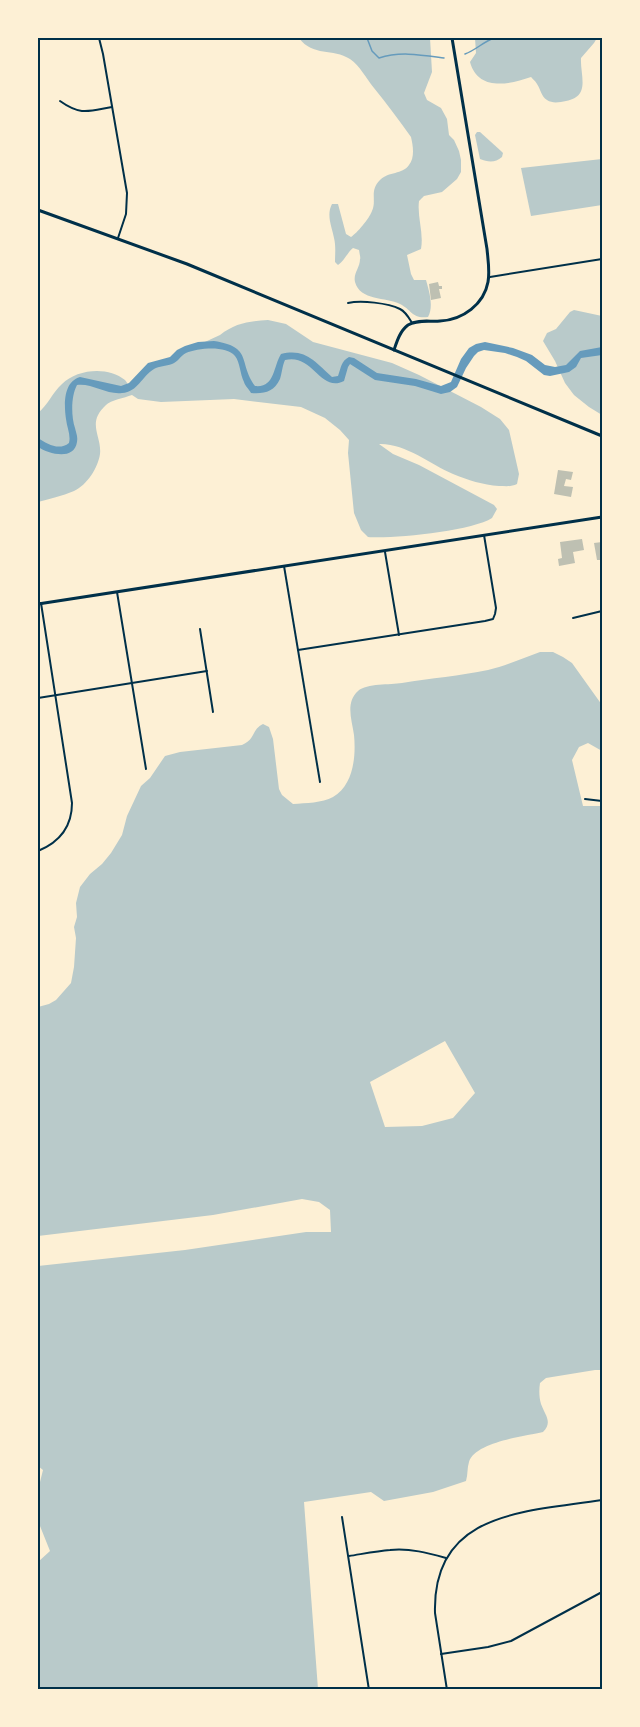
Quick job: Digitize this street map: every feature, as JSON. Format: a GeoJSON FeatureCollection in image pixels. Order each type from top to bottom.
{"type":"FeatureCollection","features":[{"type":"Feature","properties":{"kind":"street"},"geometry":{"type":"LineString","coordinates":[[99,38],[127,199],[125,219],[118,238]]}},
{"type":"Feature","properties":{"kind":"street"},"geometry":{"type":"LineString","coordinates":[[394,350],[402,332],[412,323],[447,321],[464,315],[481,299],[489,277],[487,249],[452,38]]}},
{"type":"Feature","properties":{"kind":"street"},"geometry":{"type":"LineString","coordinates":[[60,101],[80,111],[112,107]]}},
{"type":"Feature","properties":{"kind":"street"},"geometry":{"type":"LineString","coordinates":[[38,210],[194,267],[603,436]]}},
{"type":"Feature","properties":{"kind":"street"},"geometry":{"type":"LineString","coordinates":[[489,277],[603,259]]}},
{"type":"Feature","properties":{"kind":"street"},"geometry":{"type":"LineString","coordinates":[[348,303],[364,301],[395,307],[404,312],[412,323]]}},
{"type":"Feature","properties":{"kind":"street"},"geometry":{"type":"LineString","coordinates":[[38,850],[50,845],[64,833],[70,820],[72,803],[39,603],[603,517]]}},
{"type":"Feature","properties":{"kind":"street"},"geometry":{"type":"LineString","coordinates":[[298,651],[485,621],[495,616],[484,535]]}},
{"type":"Feature","properties":{"kind":"street"},"geometry":{"type":"LineString","coordinates":[[385,550],[399,635]]}},
{"type":"Feature","properties":{"kind":"street"},"geometry":{"type":"LineString","coordinates":[[284,566],[320,782]]}},
{"type":"Feature","properties":{"kind":"street"},"geometry":{"type":"LineString","coordinates":[[117,592],[146,769]]}},
{"type":"Feature","properties":{"kind":"street"},"geometry":{"type":"LineString","coordinates":[[573,618],[603,611]]}},
{"type":"Feature","properties":{"kind":"street"},"geometry":{"type":"LineString","coordinates":[[200,629],[213,712]]}},
{"type":"Feature","properties":{"kind":"street"},"geometry":{"type":"LineString","coordinates":[[38,698],[207,671]]}},
{"type":"Feature","properties":{"kind":"street"},"geometry":{"type":"LineString","coordinates":[[585,800],[603,801]]}},
{"type":"Feature","properties":{"kind":"street"},"geometry":{"type":"LineString","coordinates":[[447,1689],[435,1601],[438,1580],[446,1558],[468,1534],[491,1521],[505,1516],[603,1500]]}},
{"type":"Feature","properties":{"kind":"street"},"geometry":{"type":"LineString","coordinates":[[342,1517],[369,1689]]}},
{"type":"Feature","properties":{"kind":"street"},"geometry":{"type":"LineString","coordinates":[[348,1557],[389,1550],[414,1550],[446,1558]]}},
{"type":"Feature","properties":{"kind":"street"},"geometry":{"type":"LineString","coordinates":[[441,1654],[511,1641],[603,1592]]}},
{"type":"Feature","properties":{"kind":"shaded area"},"geometry":{"type":"Polygon","coordinates":[[[299,38],[430,38],[432,72],[424,93],[427,100],[441,108],[447,119],[449,135],[459,151],[461,172],[457,179],[442,192],[424,196],[419,201],[421,249],[407,255],[414,280],[426,280],[431,303],[428,317],[419,317],[400,304],[374,298],[362,292],[355,282],[360,259],[359,250],[353,248],[338,265],[335,262],[335,244],[329,217],[332,204],[338,204],[346,234],[351,237],[363,226],[370,214],[375,188],[380,180],[403,170],[411,162],[413,155],[411,137],[354,62],[344,56],[310,48],[299,38]]]}},
{"type":"Feature","properties":{"kind":"shaded area"},"geometry":{"type":"Polygon","coordinates":[[[475,38],[597,38],[581,58],[582,84],[579,95],[566,101],[556,102],[549,101],[542,95],[537,83],[531,77],[504,83],[487,82],[480,78],[470,62],[476,53],[475,38]]]}},
{"type":"Feature","properties":{"kind":"shaded area"},"geometry":{"type":"Polygon","coordinates":[[[480,132],[503,153],[502,157],[491,161],[480,159],[475,135],[480,132]]]}},
{"type":"Feature","properties":{"kind":"shaded area"},"geometry":{"type":"Polygon","coordinates":[[[602,159],[602,205],[531,216],[521,168],[602,159]]]}},
{"type":"Feature","properties":{"kind":"shaded area"},"geometry":{"type":"Polygon","coordinates":[[[574,310],[602,316],[602,415],[574,395],[565,383],[543,341],[547,333],[556,329],[574,310]]]}},
{"type":"Feature","properties":{"kind":"shaded area"},"geometry":{"type":"Polygon","coordinates":[[[268,320],[286,324],[313,342],[392,363],[481,407],[500,419],[509,430],[519,474],[517,484],[513,486],[470,480],[453,474],[408,450],[379,444],[393,454],[419,465],[494,505],[497,509],[492,518],[468,527],[432,533],[368,537],[361,530],[354,513],[348,453],[349,440],[325,418],[301,407],[234,399],[161,402],[138,399],[132,395],[111,402],[100,412],[96,430],[100,454],[91,476],[74,491],[38,502],[38,413],[68,379],[84,372],[102,371],[125,380],[130,388],[155,365],[237,325],[268,320]]]}},
{"type":"Feature","properties":{"kind":"shaded area"},"geometry":{"type":"Polygon","coordinates":[[[540,652],[553,652],[572,663],[602,705],[602,751],[588,743],[579,747],[572,760],[583,806],[602,806],[602,1370],[546,1378],[540,1383],[539,1391],[548,1422],[543,1432],[502,1441],[481,1449],[473,1455],[469,1462],[466,1481],[433,1492],[384,1501],[371,1492],[304,1502],[318,1689],[38,1689],[38,1562],[50,1551],[38,1521],[38,1490],[43,1470],[38,1466],[38,1266],[185,1250],[306,1232],[331,1232],[330,1210],[319,1202],[302,1199],[213,1215],[38,1236],[38,1007],[56,1000],[71,983],[76,938],[74,927],[77,917],[76,903],[80,887],[111,853],[122,835],[127,816],[141,786],[150,778],[165,756],[180,752],[242,745],[250,740],[263,724],[269,727],[273,739],[279,789],[282,795],[293,804],[324,800],[340,792],[352,769],[355,743],[350,706],[354,696],[362,688],[488,670],[540,652]],[[445,1041],[370,1082],[385,1127],[422,1126],[453,1118],[475,1093],[445,1041]]]}},
{"type":"Feature","properties":{"kind":"water"},"geometry":{"type":"Polygon","coordinates":[[[214,341],[234,347],[240,352],[255,386],[266,384],[281,354],[290,353],[310,358],[332,377],[338,376],[343,363],[349,357],[377,373],[416,379],[441,386],[451,382],[461,359],[469,348],[485,342],[513,348],[532,355],[545,365],[555,367],[566,365],[580,351],[602,347],[602,355],[581,358],[576,367],[569,372],[550,376],[544,375],[517,357],[484,350],[474,356],[457,387],[441,394],[415,386],[375,380],[350,364],[344,381],[329,382],[303,362],[295,359],[285,360],[280,379],[275,387],[264,392],[251,393],[245,385],[235,356],[219,349],[197,350],[186,353],[172,364],[154,369],[136,387],[127,392],[116,393],[77,385],[72,406],[77,438],[75,448],[66,454],[54,454],[38,447],[38,438],[57,447],[69,443],[65,401],[70,384],[74,380],[80,377],[121,386],[129,383],[148,363],[170,357],[185,346],[214,341]]]}},
{"type":"Feature","properties":{"kind":"building"},"geometry":{"type":"Polygon","coordinates":[[[438,282],[439,286],[442,286],[442,289],[439,289],[441,298],[431,300],[429,284],[438,282]]]}},
{"type":"Feature","properties":{"kind":"building"},"geometry":{"type":"Polygon","coordinates":[[[558,470],[573,472],[571,480],[566,479],[564,486],[573,487],[571,497],[554,494],[558,470]]]}},
{"type":"Feature","properties":{"kind":"building"},"geometry":{"type":"Polygon","coordinates":[[[582,539],[584,550],[573,552],[575,563],[559,566],[558,559],[562,558],[560,542],[582,539]]]}},
{"type":"Feature","properties":{"kind":"building"},"geometry":{"type":"Polygon","coordinates":[[[602,542],[602,560],[597,560],[594,543],[602,542]]]}},
{"type":"Feature","properties":{"kind":"waterway"},"geometry":{"type":"LineString","coordinates":[[367,38],[372,51],[379,58],[403,54],[444,58]]}},
{"type":"Feature","properties":{"kind":"waterway"},"geometry":{"type":"LineString","coordinates":[[465,54],[494,38]]}}]}
